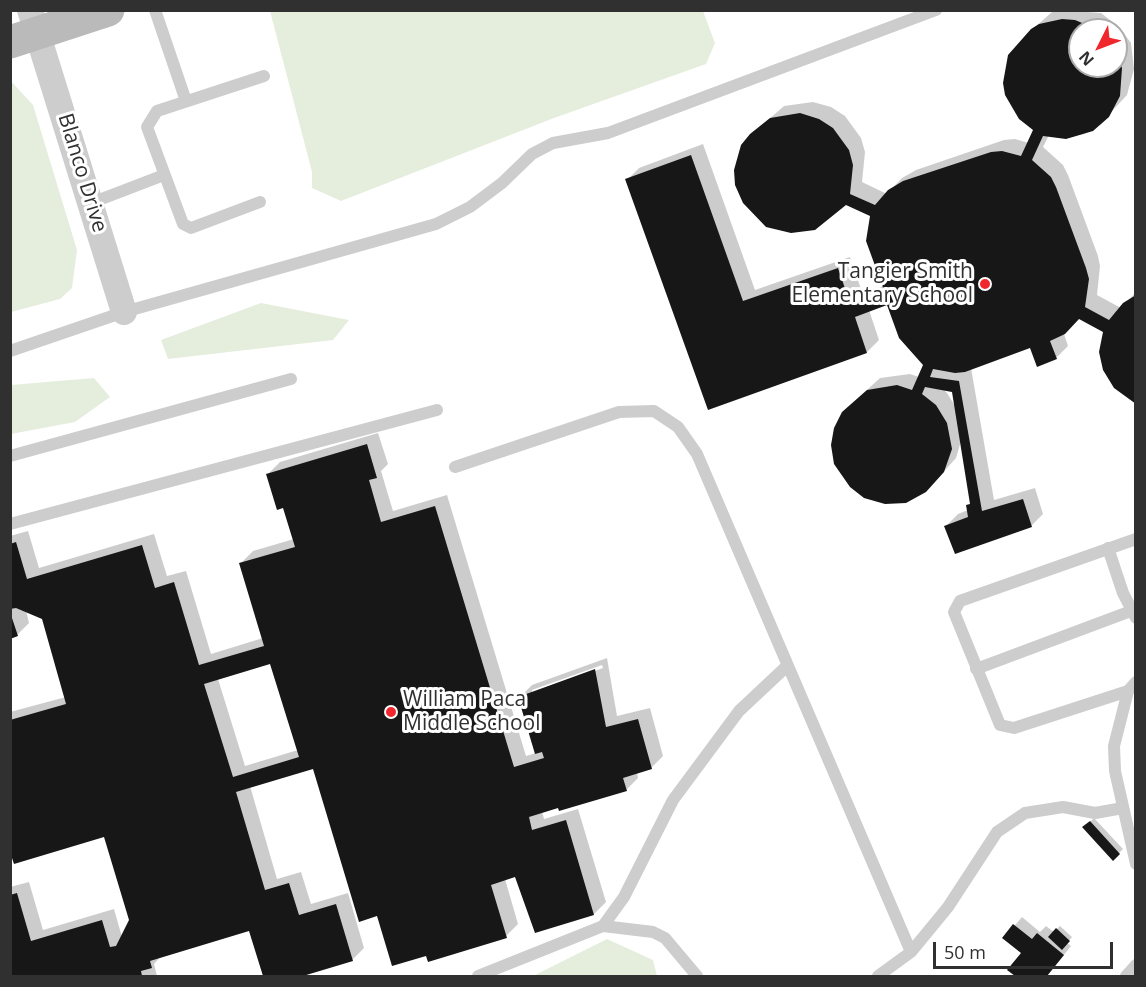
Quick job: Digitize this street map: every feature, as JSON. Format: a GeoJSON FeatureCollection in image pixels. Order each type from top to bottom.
{"type":"FeatureCollection","features":[{"type":"Feature","properties":{"kind":"main road"},"geometry":{"type":"LineString","coordinates":[[26,29],[108,10]]}},
{"type":"Feature","properties":{"kind":"street","name":"Blanco Drive"},"geometry":{"type":"LineString","coordinates":[[26,29],[91,203],[124,312]]}},
{"type":"Feature","properties":{"kind":"lane"},"geometry":{"type":"LineString","coordinates":[[155,10],[186,101]]}},
{"type":"Feature","properties":{"kind":"lane"},"geometry":{"type":"LineString","coordinates":[[10,351],[124,312],[436,224],[470,207],[502,183],[532,154],[553,142],[608,133],[936,10]]}},
{"type":"Feature","properties":{"kind":"lane"},"geometry":{"type":"LineString","coordinates":[[260,202],[191,228],[183,224],[147,127],[157,111],[264,76]]}},
{"type":"Feature","properties":{"kind":"lane"},"geometry":{"type":"LineString","coordinates":[[91,203],[164,175]]}},
{"type":"Feature","properties":{"kind":"lane"},"geometry":{"type":"LineString","coordinates":[[10,456],[291,379]]}},
{"type":"Feature","properties":{"kind":"lane"},"geometry":{"type":"LineString","coordinates":[[10,524],[437,410]]}},
{"type":"Feature","properties":{"kind":"lane"},"geometry":{"type":"LineString","coordinates":[[455,467],[619,412],[654,411],[678,427],[697,454],[911,952]]}},
{"type":"Feature","properties":{"kind":"lane"},"geometry":{"type":"LineString","coordinates":[[1132,686],[1014,728],[1000,725],[954,612],[960,601],[1136,539]]}},
{"type":"Feature","properties":{"kind":"lane"},"geometry":{"type":"LineString","coordinates":[[976,669],[1133,615],[1108,548]]}},
{"type":"Feature","properties":{"kind":"lane"},"geometry":{"type":"LineString","coordinates":[[603,926],[624,897],[673,800],[738,711],[787,666]]}},
{"type":"Feature","properties":{"kind":"lane"},"geometry":{"type":"LineString","coordinates":[[1132,686],[1114,746],[1114,771],[1136,864]]}},
{"type":"Feature","properties":{"kind":"lane"},"geometry":{"type":"LineString","coordinates":[[878,976],[911,952],[948,907],[997,832],[1025,813],[1063,807],[1095,813],[1123,808]]}},
{"type":"Feature","properties":{"kind":"lane"},"geometry":{"type":"LineString","coordinates":[[478,976],[603,926],[653,932],[665,938],[698,976]]}},
{"type":"Feature","properties":{"kind":"lane"},"geometry":{"type":"LineString","coordinates":[[1126,976],[1136,965]]}},
{"type":"Feature","properties":{"kind":"green space"},"geometry":{"type":"Polygon","coordinates":[[[270,11],[703,11],[715,43],[706,64],[554,118],[341,201],[312,188],[312,172],[270,11]]]}},
{"type":"Feature","properties":{"kind":"green space"},"geometry":{"type":"Polygon","coordinates":[[[10,80],[33,105],[77,250],[72,288],[60,299],[11,312],[10,80]]]}},
{"type":"Feature","properties":{"kind":"green space"},"geometry":{"type":"Polygon","coordinates":[[[261,303],[349,320],[333,340],[168,359],[161,340],[261,303]]]}},
{"type":"Feature","properties":{"kind":"green space"},"geometry":{"type":"Polygon","coordinates":[[[94,378],[110,397],[75,422],[11,434],[11,385],[94,378]]]}},
{"type":"Feature","properties":{"kind":"green space"},"geometry":{"type":"Polygon","coordinates":[[[607,939],[653,960],[657,976],[533,976],[607,939]]]}},
{"type":"Feature","properties":{"kind":"building","name":"Tangier Smith Elementary School"},"geometry":{"type":"Polygon","coordinates":[[[1068,19],[1068,78],[1121,78],[1120,96],[1109,117],[1093,131],[1066,139],[1043,136],[1032,160],[1051,177],[1056,187],[1086,268],[1089,279],[1085,307],[1109,320],[1123,303],[1136,295],[1136,404],[1114,388],[1103,370],[1099,352],[1103,332],[1079,319],[1065,334],[1050,341],[1057,359],[1037,367],[1030,348],[965,372],[955,373],[933,369],[930,377],[959,381],[982,511],[1023,499],[1032,527],[955,554],[944,526],[968,517],[966,505],[970,504],[952,392],[925,387],[922,394],[936,405],[947,423],[952,449],[944,472],[926,492],[906,503],[885,504],[864,498],[850,487],[834,464],[831,445],[834,428],[842,412],[867,390],[897,385],[912,390],[923,365],[899,338],[887,305],[855,317],[867,353],[708,410],[625,179],[691,155],[743,301],[838,268],[850,303],[885,293],[866,241],[870,216],[846,205],[815,230],[791,233],[766,227],[743,203],[735,185],[734,170],[741,145],[750,134],[770,118],[800,113],[819,119],[833,128],[849,150],[853,165],[850,194],[875,205],[888,190],[903,181],[991,152],[1002,151],[1021,156],[1033,130],[1019,119],[1005,95],[1003,83],[1008,55],[1031,29],[1039,24],[1068,19]]]}},
{"type":"Feature","properties":{"kind":"building","name":"William Paca Middle School"},"geometry":{"type":"Polygon","coordinates":[[[367,444],[377,478],[369,480],[381,522],[435,506],[514,767],[544,758],[542,752],[535,754],[518,697],[595,669],[606,727],[638,719],[652,769],[623,778],[627,791],[559,811],[558,808],[529,817],[532,830],[566,820],[594,915],[535,933],[515,877],[491,885],[507,938],[428,962],[426,956],[392,966],[377,916],[359,922],[313,769],[236,792],[265,890],[289,883],[299,915],[336,904],[353,961],[303,976],[263,976],[249,931],[150,961],[152,968],[141,971],[142,976],[10,976],[10,895],[17,893],[31,941],[102,920],[110,947],[116,946],[129,920],[104,837],[14,864],[10,852],[10,720],[66,704],[42,619],[16,608],[10,609],[10,544],[16,542],[27,579],[142,545],[155,588],[174,582],[199,665],[264,646],[239,563],[295,547],[283,508],[277,510],[266,474],[367,444]],[[270,664],[204,684],[233,777],[299,757],[270,664]]]}},
{"type":"Feature","properties":{"kind":"building"},"geometry":{"type":"Polygon","coordinates":[[[10,612],[18,636],[10,639],[10,612]]]}},
{"type":"Feature","properties":{"kind":"building"},"geometry":{"type":"Polygon","coordinates":[[[1090,821],[1120,854],[1113,861],[1082,827],[1090,821]]]}},
{"type":"Feature","properties":{"kind":"building"},"geometry":{"type":"Polygon","coordinates":[[[1013,924],[1032,939],[1037,933],[1064,955],[1047,976],[1015,976],[1007,970],[1021,953],[1002,938],[1013,924]]]}},
{"type":"Feature","properties":{"kind":"building"},"geometry":{"type":"Polygon","coordinates":[[[1056,928],[1070,941],[1062,950],[1048,937],[1056,928]]]}},
{"type":"Feature","properties":{"kind":"place","name":"Tangier Smith Elementary School"},"geometry":{"type":"Point","coordinates":[985,284]}},
{"type":"Feature","properties":{"kind":"place","name":"William Paca Middle School"},"geometry":{"type":"Point","coordinates":[391,712]}}]}
